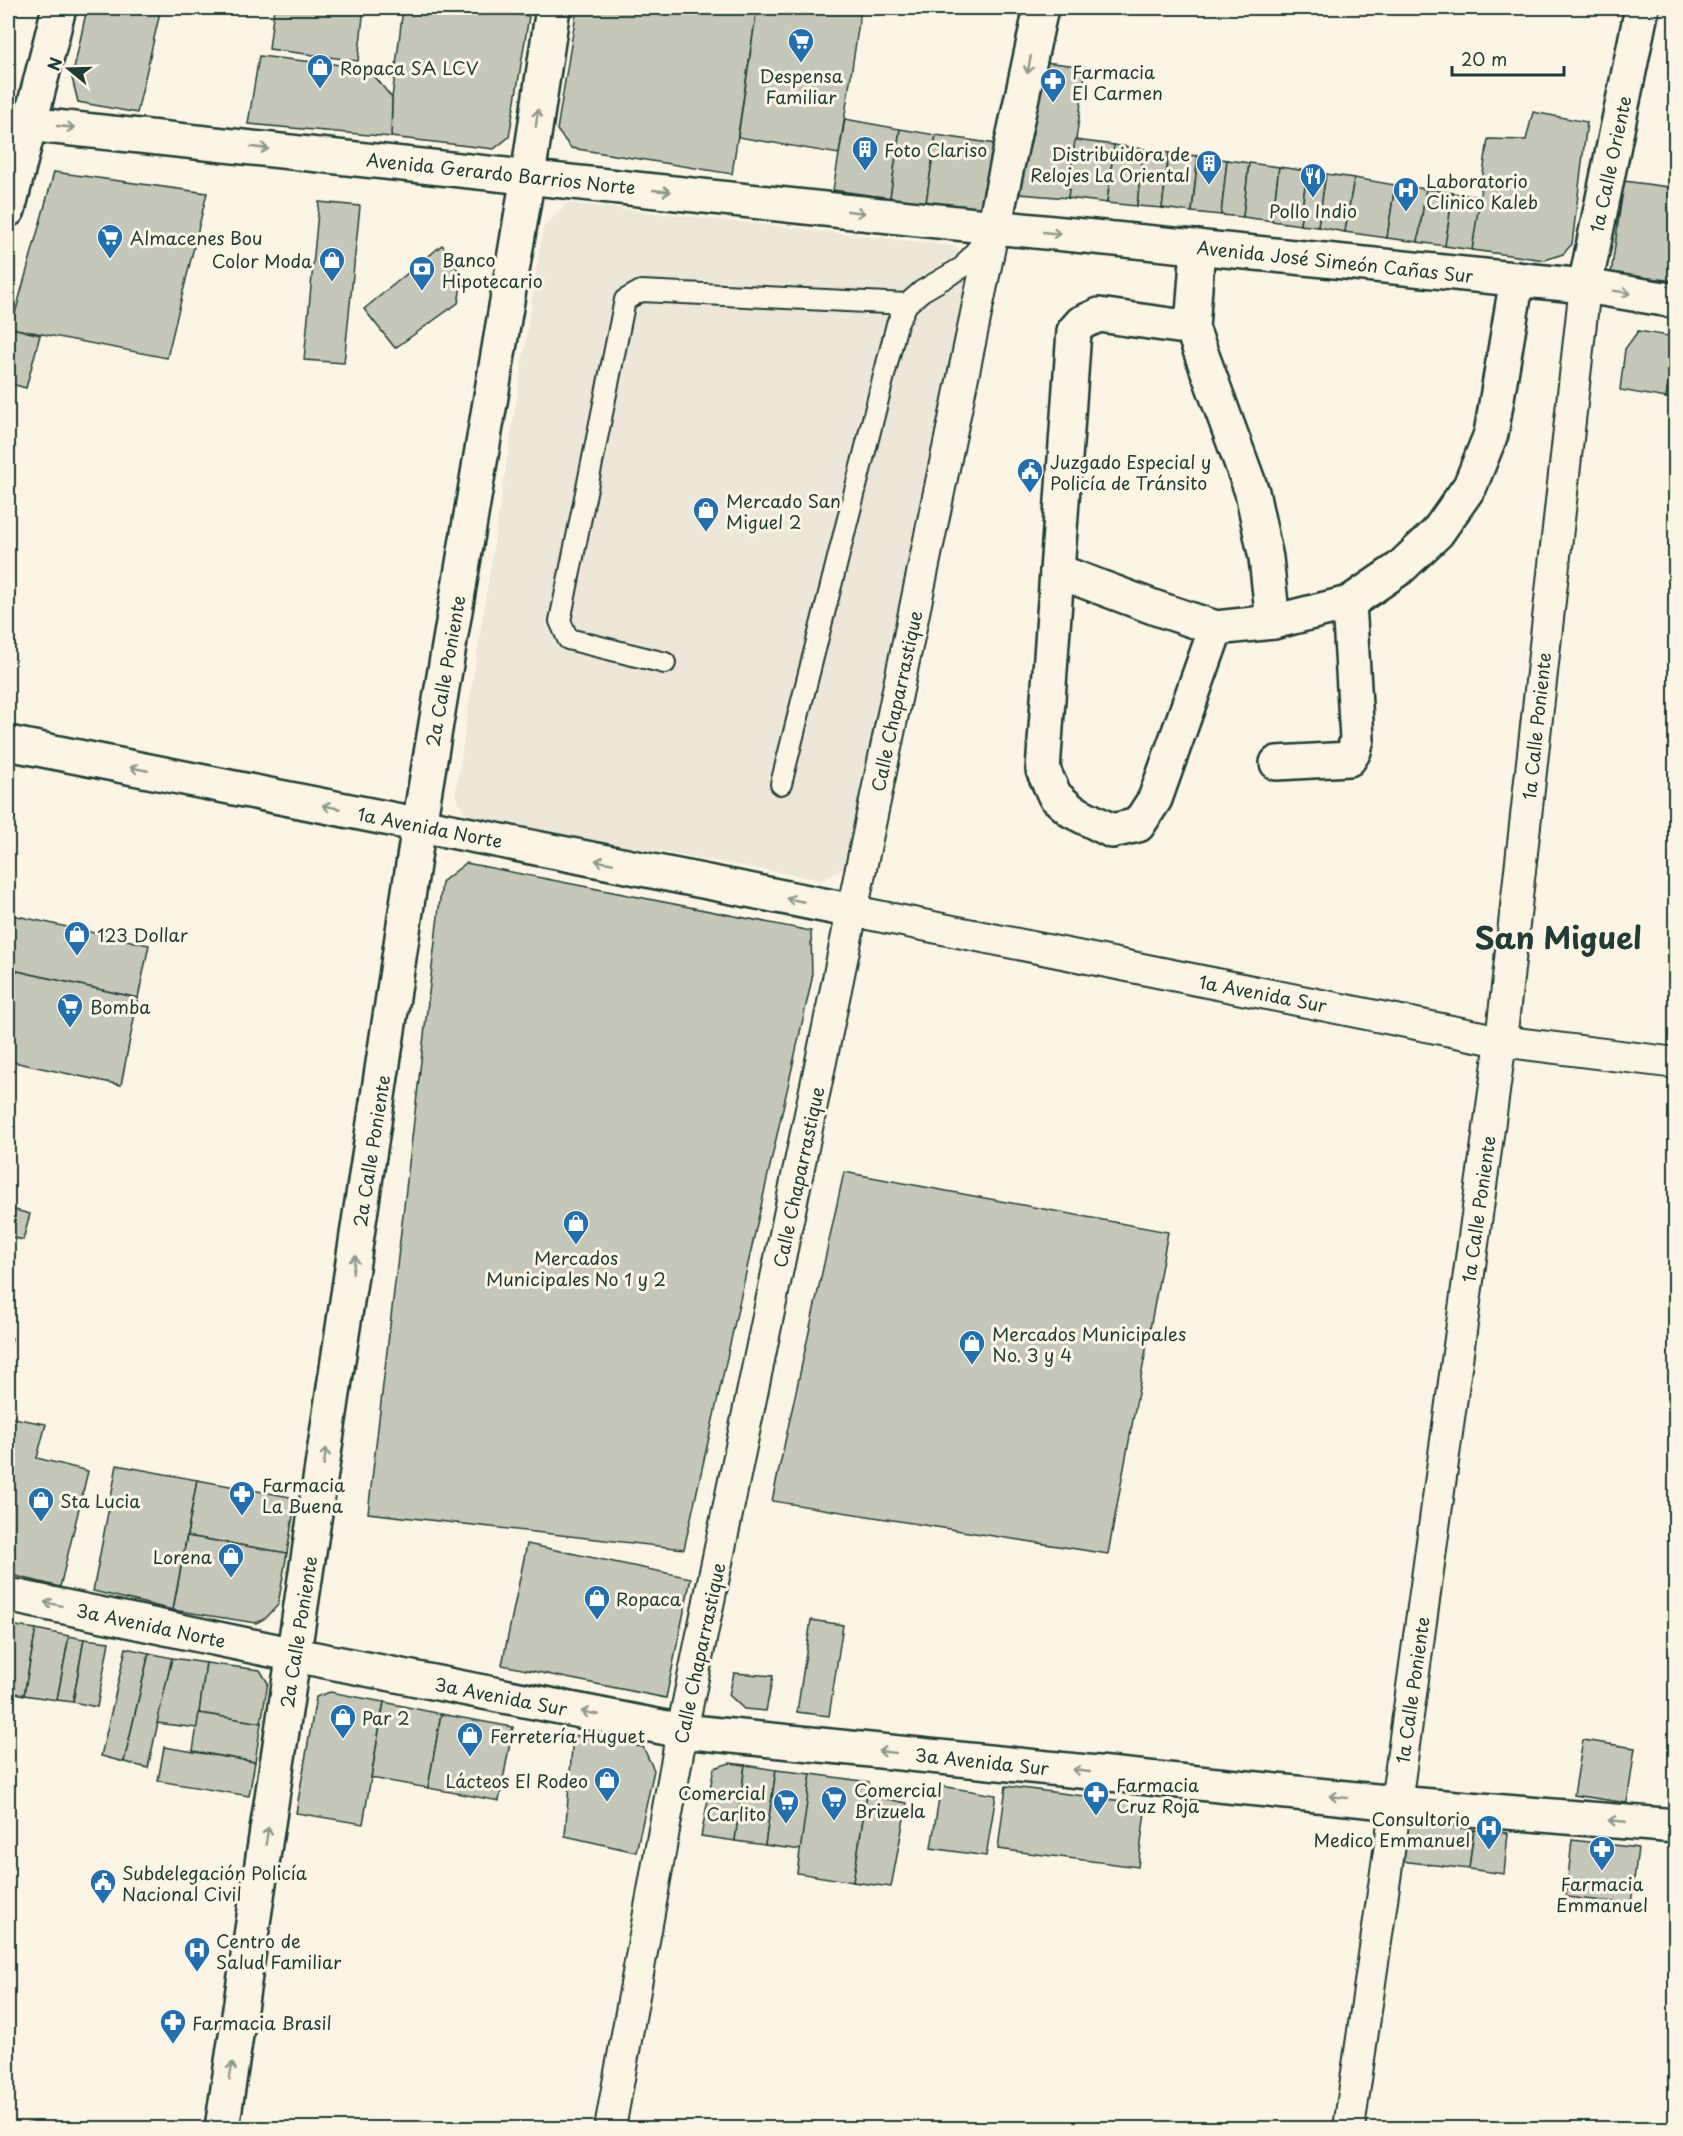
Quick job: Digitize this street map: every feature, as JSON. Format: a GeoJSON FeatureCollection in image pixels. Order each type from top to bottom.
{"type":"FeatureCollection","features":[{"type":"Feature","properties":{"kind":"street"},"geometry":{"type":"LineString","coordinates":[[8,210],[19,122],[59,8]]}},
{"type":"Feature","properties":{"kind":"street","name":"2a Calle Poniente"},"geometry":{"type":"LineString","coordinates":[[222,2128],[419,825],[528,176],[553,8]]}},
{"type":"Feature","properties":{"kind":"street"},"geometry":{"type":"LineString","coordinates":[[994,227],[1041,8]]}},
{"type":"Feature","properties":{"kind":"street","name":"1a Calle Oriente"},"geometry":{"type":"LineString","coordinates":[[1585,286],[1642,8]]}},
{"type":"Feature","properties":{"kind":"street","name":"Avenida Gerardo Barrios Norte"},"geometry":{"type":"LineString","coordinates":[[19,122],[994,227]]}},
{"type":"Feature","properties":{"kind":"street","name":"Avenida José Simeón Cañas Sur"},"geometry":{"type":"LineString","coordinates":[[994,227],[1585,286],[1676,301]]}},
{"type":"Feature","properties":{"kind":"street","name":"Calle Chaparrastique"},"geometry":{"type":"LineString","coordinates":[[610,2128],[682,1731],[994,227]]}},
{"type":"Feature","properties":{"kind":"street"},"geometry":{"type":"LineString","coordinates":[[1198,247],[1192,328],[1252,492],[1266,558],[1273,622]]}},
{"type":"Feature","properties":{"kind":"street"},"geometry":{"type":"LineString","coordinates":[[1057,571],[1216,628],[1273,622],[1349,603],[1400,568],[1437,533],[1470,486],[1491,434],[1517,279]]}},
{"type":"Feature","properties":{"kind":"street","name":"1a Calle Poniente"},"geometry":{"type":"LineString","coordinates":[[1349,2128],[1501,1041],[1585,286]]}},
{"type":"Feature","properties":{"kind":"street"},"geometry":{"type":"LineString","coordinates":[[1192,328],[1099,315],[1081,323],[1074,331],[1043,770],[1055,796],[1072,811],[1112,831],[1138,825],[1155,799],[1216,628]]}},
{"type":"Feature","properties":{"kind":"street"},"geometry":{"type":"LineString","coordinates":[[1277,763],[1349,759],[1354,751],[1357,740],[1349,603]]}},
{"type":"Feature","properties":{"kind":"street","name":"1a Avenida Norte"},"geometry":{"type":"LineString","coordinates":[[8,743],[853,911]]}},
{"type":"Feature","properties":{"kind":"street","name":"1a Avenida Sur"},"geometry":{"type":"LineString","coordinates":[[853,911],[1501,1041],[1676,1063]]}},
{"type":"Feature","properties":{"kind":"street","name":"3a Avenida Norte"},"geometry":{"type":"LineString","coordinates":[[8,1594],[295,1655]]}},
{"type":"Feature","properties":{"kind":"street","name":"3a Avenida Sur"},"geometry":{"type":"LineString","coordinates":[[295,1655],[682,1731],[1396,1803],[1676,1826]]}},
{"type":"Feature","properties":{"kind":"lane"},"geometry":{"type":"LineString","coordinates":[[781,784],[897,324],[907,304],[922,291],[963,267],[994,227]]}},
{"type":"Feature","properties":{"kind":"lane"},"geometry":{"type":"LineString","coordinates":[[665,663],[568,639],[560,621],[625,300],[641,291],[907,304]]}},
{"type":"Feature","properties":{"kind":"shaded area","name":"Mercado San Miguel 2"},"geometry":{"type":"Polygon","coordinates":[[[567,203],[956,246],[971,269],[848,865],[823,880],[469,819],[455,796],[543,228],[567,203]]]}},
{"type":"Feature","properties":{"kind":"building"},"geometry":{"type":"Polygon","coordinates":[[[87,8],[161,8],[137,113],[78,102],[72,78],[87,8]]]}},
{"type":"Feature","properties":{"kind":"building"},"geometry":{"type":"Polygon","coordinates":[[[274,8],[364,8],[358,61],[269,49],[274,8]]]}},
{"type":"Feature","properties":{"kind":"building"},"geometry":{"type":"Polygon","coordinates":[[[403,8],[465,8],[529,16],[509,137],[494,149],[391,137],[392,98],[403,8]]]}},
{"type":"Feature","properties":{"kind":"building"},"geometry":{"type":"Polygon","coordinates":[[[577,8],[757,8],[732,174],[571,148],[557,130],[577,8]]]}},
{"type":"Feature","properties":{"kind":"building","name":"Despensa Familiar"},"geometry":{"type":"Polygon","coordinates":[[[757,8],[861,9],[839,154],[738,137],[757,8]]]}},
{"type":"Feature","properties":{"kind":"building","name":"Ropaca SA LCV"},"geometry":{"type":"Polygon","coordinates":[[[259,56],[368,68],[392,98],[391,137],[248,124],[259,56]]]}},
{"type":"Feature","properties":{"kind":"building","name":"Farmacia El Carmen"},"geometry":{"type":"Polygon","coordinates":[[[1036,61],[1086,67],[1068,198],[1019,194],[1008,180],[1036,61]]]}},
{"type":"Feature","properties":{"kind":"building"},"geometry":{"type":"Polygon","coordinates":[[[1533,112],[1587,122],[1572,244],[1563,254],[1545,260],[1472,250],[1488,139],[1526,140],[1533,112]]]}},
{"type":"Feature","properties":{"kind":"building","name":"Foto Clariso"},"geometry":{"type":"Polygon","coordinates":[[[845,119],[900,129],[890,198],[833,190],[845,119]]]}},
{"type":"Feature","properties":{"kind":"building"},"geometry":{"type":"Polygon","coordinates":[[[900,129],[936,135],[926,203],[890,198],[900,129]]]}},
{"type":"Feature","properties":{"kind":"building"},"geometry":{"type":"Polygon","coordinates":[[[936,135],[996,144],[984,212],[926,203],[936,135]]]}},
{"type":"Feature","properties":{"kind":"building"},"geometry":{"type":"Polygon","coordinates":[[[1075,140],[1114,145],[1107,203],[1068,198],[1075,140]]]}},
{"type":"Feature","properties":{"kind":"building"},"geometry":{"type":"Polygon","coordinates":[[[1114,145],[1143,149],[1137,206],[1107,203],[1114,145]]]}},
{"type":"Feature","properties":{"kind":"building"},"geometry":{"type":"Polygon","coordinates":[[[1143,149],[1169,153],[1162,208],[1137,206],[1143,149]]]}},
{"type":"Feature","properties":{"kind":"building"},"geometry":{"type":"Polygon","coordinates":[[[1169,153],[1198,156],[1192,212],[1162,208],[1169,153]]]}},
{"type":"Feature","properties":{"kind":"building","name":"Distribuidora de Relojes La Oriental"},"geometry":{"type":"Polygon","coordinates":[[[1198,156],[1227,160],[1221,215],[1192,212],[1198,156]]]}},
{"type":"Feature","properties":{"kind":"building"},"geometry":{"type":"Polygon","coordinates":[[[1227,160],[1249,163],[1243,217],[1221,215],[1227,160]]]}},
{"type":"Feature","properties":{"kind":"building"},"geometry":{"type":"Polygon","coordinates":[[[1249,163],[1279,167],[1272,221],[1243,217],[1249,163]]]}},
{"type":"Feature","properties":{"kind":"building"},"geometry":{"type":"Polygon","coordinates":[[[1279,167],[1307,171],[1300,225],[1272,221],[1279,167]]]}},
{"type":"Feature","properties":{"kind":"building","name":"Pollo Indio"},"geometry":{"type":"Polygon","coordinates":[[[1307,171],[1326,174],[1318,227],[1300,225],[1307,171]]]}},
{"type":"Feature","properties":{"kind":"building","name":"Almacenes Bou"},"geometry":{"type":"Polygon","coordinates":[[[54,172],[207,193],[167,358],[11,328],[54,172]]]}},
{"type":"Feature","properties":{"kind":"building"},"geometry":{"type":"Polygon","coordinates":[[[1326,174],[1354,178],[1345,232],[1318,227],[1326,174]]]}},
{"type":"Feature","properties":{"kind":"building"},"geometry":{"type":"Polygon","coordinates":[[[1354,178],[1395,185],[1387,238],[1345,232],[1354,178]]]}},
{"type":"Feature","properties":{"kind":"building"},"geometry":{"type":"Polygon","coordinates":[[[1624,181],[1676,188],[1676,281],[1611,274],[1624,181]]]}},
{"type":"Feature","properties":{"kind":"building","name":"Laboratorio Clinico Kaleb"},"geometry":{"type":"Polygon","coordinates":[[[1395,185],[1426,189],[1418,242],[1387,238],[1395,185]]]}},
{"type":"Feature","properties":{"kind":"building"},"geometry":{"type":"Polygon","coordinates":[[[1426,189],[1453,193],[1445,246],[1418,242],[1426,189]]]}},
{"type":"Feature","properties":{"kind":"building"},"geometry":{"type":"Polygon","coordinates":[[[1453,193],[1480,197],[1472,250],[1445,246],[1453,193]]]}},
{"type":"Feature","properties":{"kind":"building","name":"Color Moda"},"geometry":{"type":"Polygon","coordinates":[[[319,202],[360,206],[344,363],[304,360],[319,202]]]}},
{"type":"Feature","properties":{"kind":"building","name":"Banco Hipotecario"},"geometry":{"type":"Polygon","coordinates":[[[442,245],[454,260],[462,281],[458,303],[395,348],[364,309],[442,245]]]}},
{"type":"Feature","properties":{"kind":"building"},"geometry":{"type":"Polygon","coordinates":[[[8,327],[40,335],[26,388],[8,383],[8,327]]]}},
{"type":"Feature","properties":{"kind":"building"},"geometry":{"type":"Polygon","coordinates":[[[1638,331],[1675,337],[1666,398],[1620,390],[1625,349],[1638,331]]]}},
{"type":"Feature","properties":{"kind":"building"},"geometry":{"type":"Polygon","coordinates":[[[1676,337],[1676,399],[1666,398],[1676,337]]]}},
{"type":"Feature","properties":{"kind":"building","name":"Mercados Municipales No 1 y 2"},"geometry":{"type":"Polygon","coordinates":[[[466,863],[811,931],[812,979],[684,1549],[368,1513],[442,882],[466,863]]]}},
{"type":"Feature","properties":{"kind":"building","name":"123 Dollar"},"geometry":{"type":"Polygon","coordinates":[[[8,914],[149,945],[138,998],[8,969],[8,914]]]}},
{"type":"Feature","properties":{"kind":"building","name":"Bomba"},"geometry":{"type":"Polygon","coordinates":[[[8,969],[138,998],[121,1085],[8,1061],[8,969]]]}},
{"type":"Feature","properties":{"kind":"building","name":"Mercados Municipales No. 3 y 4"},"geometry":{"type":"Polygon","coordinates":[[[844,1172],[1168,1232],[1108,1554],[772,1501],[844,1172]]]}},
{"type":"Feature","properties":{"kind":"building"},"geometry":{"type":"Polygon","coordinates":[[[8,1208],[30,1214],[23,1240],[8,1236],[8,1208]]]}},
{"type":"Feature","properties":{"kind":"building"},"geometry":{"type":"Polygon","coordinates":[[[8,1337],[12,1338],[8,1357],[8,1337]]]}},
{"type":"Feature","properties":{"kind":"building","name":"Sta Lucia"},"geometry":{"type":"Polygon","coordinates":[[[8,1417],[46,1424],[37,1458],[88,1471],[60,1587],[8,1574],[8,1417]]]}},
{"type":"Feature","properties":{"kind":"building"},"geometry":{"type":"Polygon","coordinates":[[[117,1465],[197,1480],[173,1610],[93,1591],[117,1465]]]}},
{"type":"Feature","properties":{"kind":"building","name":"Farmacia La Buena"},"geometry":{"type":"Polygon","coordinates":[[[197,1480],[296,1498],[287,1553],[187,1536],[197,1480]]]}},
{"type":"Feature","properties":{"kind":"building","name":"Lorena"},"geometry":{"type":"Polygon","coordinates":[[[187,1536],[287,1553],[278,1605],[266,1618],[256,1623],[173,1610],[187,1536]]]}},
{"type":"Feature","properties":{"kind":"building","name":"Ropaca"},"geometry":{"type":"Polygon","coordinates":[[[527,1544],[691,1578],[666,1698],[502,1665],[527,1544]]]}},
{"type":"Feature","properties":{"kind":"building"},"geometry":{"type":"Polygon","coordinates":[[[811,1620],[843,1625],[829,1716],[797,1712],[811,1620]]]}},
{"type":"Feature","properties":{"kind":"building"},"geometry":{"type":"Polygon","coordinates":[[[9,1625],[36,1629],[24,1695],[8,1691],[9,1625]]]}},
{"type":"Feature","properties":{"kind":"building"},"geometry":{"type":"Polygon","coordinates":[[[36,1629],[69,1636],[57,1700],[24,1695],[36,1629]]]}},
{"type":"Feature","properties":{"kind":"building"},"geometry":{"type":"Polygon","coordinates":[[[69,1636],[84,1639],[73,1702],[57,1700],[69,1636]]]}},
{"type":"Feature","properties":{"kind":"building"},"geometry":{"type":"Polygon","coordinates":[[[84,1639],[109,1642],[97,1707],[73,1702],[84,1639]]]}},
{"type":"Feature","properties":{"kind":"building"},"geometry":{"type":"Polygon","coordinates":[[[126,1648],[149,1653],[124,1762],[101,1756],[126,1648]]]}},
{"type":"Feature","properties":{"kind":"building"},"geometry":{"type":"Polygon","coordinates":[[[149,1653],[172,1658],[148,1768],[124,1762],[149,1653]]]}},
{"type":"Feature","properties":{"kind":"building"},"geometry":{"type":"Polygon","coordinates":[[[172,1658],[206,1663],[197,1728],[157,1723],[172,1658]]]}},
{"type":"Feature","properties":{"kind":"building"},"geometry":{"type":"Polygon","coordinates":[[[206,1663],[260,1670],[268,1683],[261,1723],[199,1713],[206,1663]]]}},
{"type":"Feature","properties":{"kind":"building"},"geometry":{"type":"Polygon","coordinates":[[[734,1673],[773,1676],[766,1711],[744,1709],[729,1695],[734,1673]]]}},
{"type":"Feature","properties":{"kind":"building","name":"Par 2"},"geometry":{"type":"Polygon","coordinates":[[[330,1692],[384,1702],[363,1824],[296,1813],[316,1697],[330,1692]]]}},
{"type":"Feature","properties":{"kind":"building"},"geometry":{"type":"Polygon","coordinates":[[[384,1702],[441,1714],[428,1788],[371,1778],[384,1702]]]}},
{"type":"Feature","properties":{"kind":"building"},"geometry":{"type":"Polygon","coordinates":[[[199,1713],[261,1723],[255,1762],[193,1751],[199,1713]]]}},
{"type":"Feature","properties":{"kind":"building","name":"Ferretería Huguet"},"geometry":{"type":"Polygon","coordinates":[[[441,1714],[513,1727],[499,1801],[428,1788],[441,1714]]]}},
{"type":"Feature","properties":{"kind":"building","name":"Lácteos El Rodeo"},"geometry":{"type":"Polygon","coordinates":[[[573,1735],[643,1747],[654,1770],[636,1852],[565,1836],[573,1735]]]}},
{"type":"Feature","properties":{"kind":"building"},"geometry":{"type":"Polygon","coordinates":[[[1583,1740],[1635,1748],[1627,1803],[1574,1795],[1583,1740]]]}},
{"type":"Feature","properties":{"kind":"building"},"geometry":{"type":"Polygon","coordinates":[[[164,1747],[255,1762],[249,1796],[158,1781],[164,1747]]]}},
{"type":"Feature","properties":{"kind":"building"},"geometry":{"type":"Polygon","coordinates":[[[730,1763],[745,1765],[735,1841],[701,1836],[714,1768],[730,1763]]]}},
{"type":"Feature","properties":{"kind":"building"},"geometry":{"type":"Polygon","coordinates":[[[745,1765],[776,1770],[765,1845],[735,1841],[745,1765]]]}},
{"type":"Feature","properties":{"kind":"building","name":"Comercial Carlito"},"geometry":{"type":"Polygon","coordinates":[[[776,1770],[811,1774],[801,1850],[765,1845],[776,1770]]]}},
{"type":"Feature","properties":{"kind":"building","name":"Comercial Brizuela"},"geometry":{"type":"Polygon","coordinates":[[[811,1774],[869,1782],[853,1882],[797,1873],[811,1774]]]}},
{"type":"Feature","properties":{"kind":"building"},"geometry":{"type":"Polygon","coordinates":[[[941,1786],[996,1795],[986,1856],[931,1848],[941,1786]]]}},
{"type":"Feature","properties":{"kind":"building"},"geometry":{"type":"Polygon","coordinates":[[[1006,1786],[1146,1804],[1138,1867],[998,1849],[1006,1786]]]}},
{"type":"Feature","properties":{"kind":"building"},"geometry":{"type":"Polygon","coordinates":[[[867,1795],[907,1803],[891,1887],[853,1882],[867,1795]]]}},
{"type":"Feature","properties":{"kind":"building"},"geometry":{"type":"Polygon","coordinates":[[[1406,1820],[1474,1830],[1469,1869],[1401,1861],[1406,1820]]]}},
{"type":"Feature","properties":{"kind":"building","name":"Consultorio Medico Emmanuel"},"geometry":{"type":"Polygon","coordinates":[[[1474,1830],[1508,1833],[1504,1874],[1469,1869],[1474,1830]]]}},
{"type":"Feature","properties":{"kind":"building","name":"Farmacia Emmanuel"},"geometry":{"type":"Polygon","coordinates":[[[1572,1840],[1638,1848],[1631,1904],[1566,1897],[1572,1840]]]}},
{"type":"Feature","properties":{"kind":"place","name":"Despensa Familiar"},"geometry":{"type":"Point","coordinates":[801,64]}},
{"type":"Feature","properties":{"kind":"place","name":"Ropaca SA LCV"},"geometry":{"type":"Point","coordinates":[320,90]}},
{"type":"Feature","properties":{"kind":"place","name":"Farmacia El Carmen"},"geometry":{"type":"Point","coordinates":[1053,104]}},
{"type":"Feature","properties":{"kind":"place","name":"Foto Clariso"},"geometry":{"type":"Point","coordinates":[865,172]}},
{"type":"Feature","properties":{"kind":"place","name":"Distribuidora de Relojes La Oriental"},"geometry":{"type":"Point","coordinates":[1209,186]}},
{"type":"Feature","properties":{"kind":"place","name":"Pollo Indio"},"geometry":{"type":"Point","coordinates":[1313,199]}},
{"type":"Feature","properties":{"kind":"place","name":"Laboratorio Clinico Kaleb"},"geometry":{"type":"Point","coordinates":[1406,213]}},
{"type":"Feature","properties":{"kind":"place","name":"Almacenes Bou"},"geometry":{"type":"Point","coordinates":[110,260]}},
{"type":"Feature","properties":{"kind":"place","name":"Color Moda"},"geometry":{"type":"Point","coordinates":[332,283]}},
{"type":"Feature","properties":{"kind":"place","name":"Banco Hipotecario"},"geometry":{"type":"Point","coordinates":[422,292]}},
{"type":"Feature","properties":{"kind":"place","name":"Juzgado Especial y Policía de Tránsito"},"geometry":{"type":"Point","coordinates":[1030,494]}},
{"type":"Feature","properties":{"kind":"place","name":"Mercado San Miguel 2"},"geometry":{"type":"Point","coordinates":[706,533]}},
{"type":"Feature","properties":{"kind":"place","name":"123 Dollar"},"geometry":{"type":"Point","coordinates":[77,957]}},
{"type":"Feature","properties":{"kind":"place","name":"Bomba"},"geometry":{"type":"Point","coordinates":[70,1029]}},
{"type":"Feature","properties":{"kind":"place","name":"Mercados Municipales No 1 y 2"},"geometry":{"type":"Point","coordinates":[576,1246]}},
{"type":"Feature","properties":{"kind":"place","name":"Mercados Municipales No. 3 y 4"},"geometry":{"type":"Point","coordinates":[972,1366]}},
{"type":"Feature","properties":{"kind":"place","name":"Farmacia La Buena"},"geometry":{"type":"Point","coordinates":[242,1517]}},
{"type":"Feature","properties":{"kind":"place","name":"Sta Lucia"},"geometry":{"type":"Point","coordinates":[41,1523]}},
{"type":"Feature","properties":{"kind":"place","name":"Lorena"},"geometry":{"type":"Point","coordinates":[231,1579]}},
{"type":"Feature","properties":{"kind":"place","name":"Ropaca"},"geometry":{"type":"Point","coordinates":[597,1621]}},
{"type":"Feature","properties":{"kind":"place","name":"Par 2"},"geometry":{"type":"Point","coordinates":[343,1740]}},
{"type":"Feature","properties":{"kind":"place","name":"Ferretería Huguet"},"geometry":{"type":"Point","coordinates":[470,1758]}},
{"type":"Feature","properties":{"kind":"place","name":"Lácteos El Rodeo"},"geometry":{"type":"Point","coordinates":[607,1803]}},
{"type":"Feature","properties":{"kind":"place","name":"Farmacia Cruz Roja"},"geometry":{"type":"Point","coordinates":[1096,1817]}},
{"type":"Feature","properties":{"kind":"place","name":"Comercial Brizuela"},"geometry":{"type":"Point","coordinates":[834,1822]}},
{"type":"Feature","properties":{"kind":"place","name":"Comercial Carlito"},"geometry":{"type":"Point","coordinates":[786,1825]}},
{"type":"Feature","properties":{"kind":"place","name":"Consultorio Medico Emmanuel"},"geometry":{"type":"Point","coordinates":[1489,1851]}},
{"type":"Feature","properties":{"kind":"place","name":"Farmacia Emmanuel"},"geometry":{"type":"Point","coordinates":[1602,1872]}},
{"type":"Feature","properties":{"kind":"place","name":"Subdelegación Policía Nacional Civil"},"geometry":{"type":"Point","coordinates":[103,1905]}},
{"type":"Feature","properties":{"kind":"place","name":"Centro de Salud Familiar"},"geometry":{"type":"Point","coordinates":[197,1973]}},
{"type":"Feature","properties":{"kind":"place","name":"Farmacia Brasil"},"geometry":{"type":"Point","coordinates":[173,2045]}},
{"type":"Feature","properties":{"kind":"district","name":"San Miguel"},"geometry":{"type":"Point","coordinates":[1558,936]}}]}
